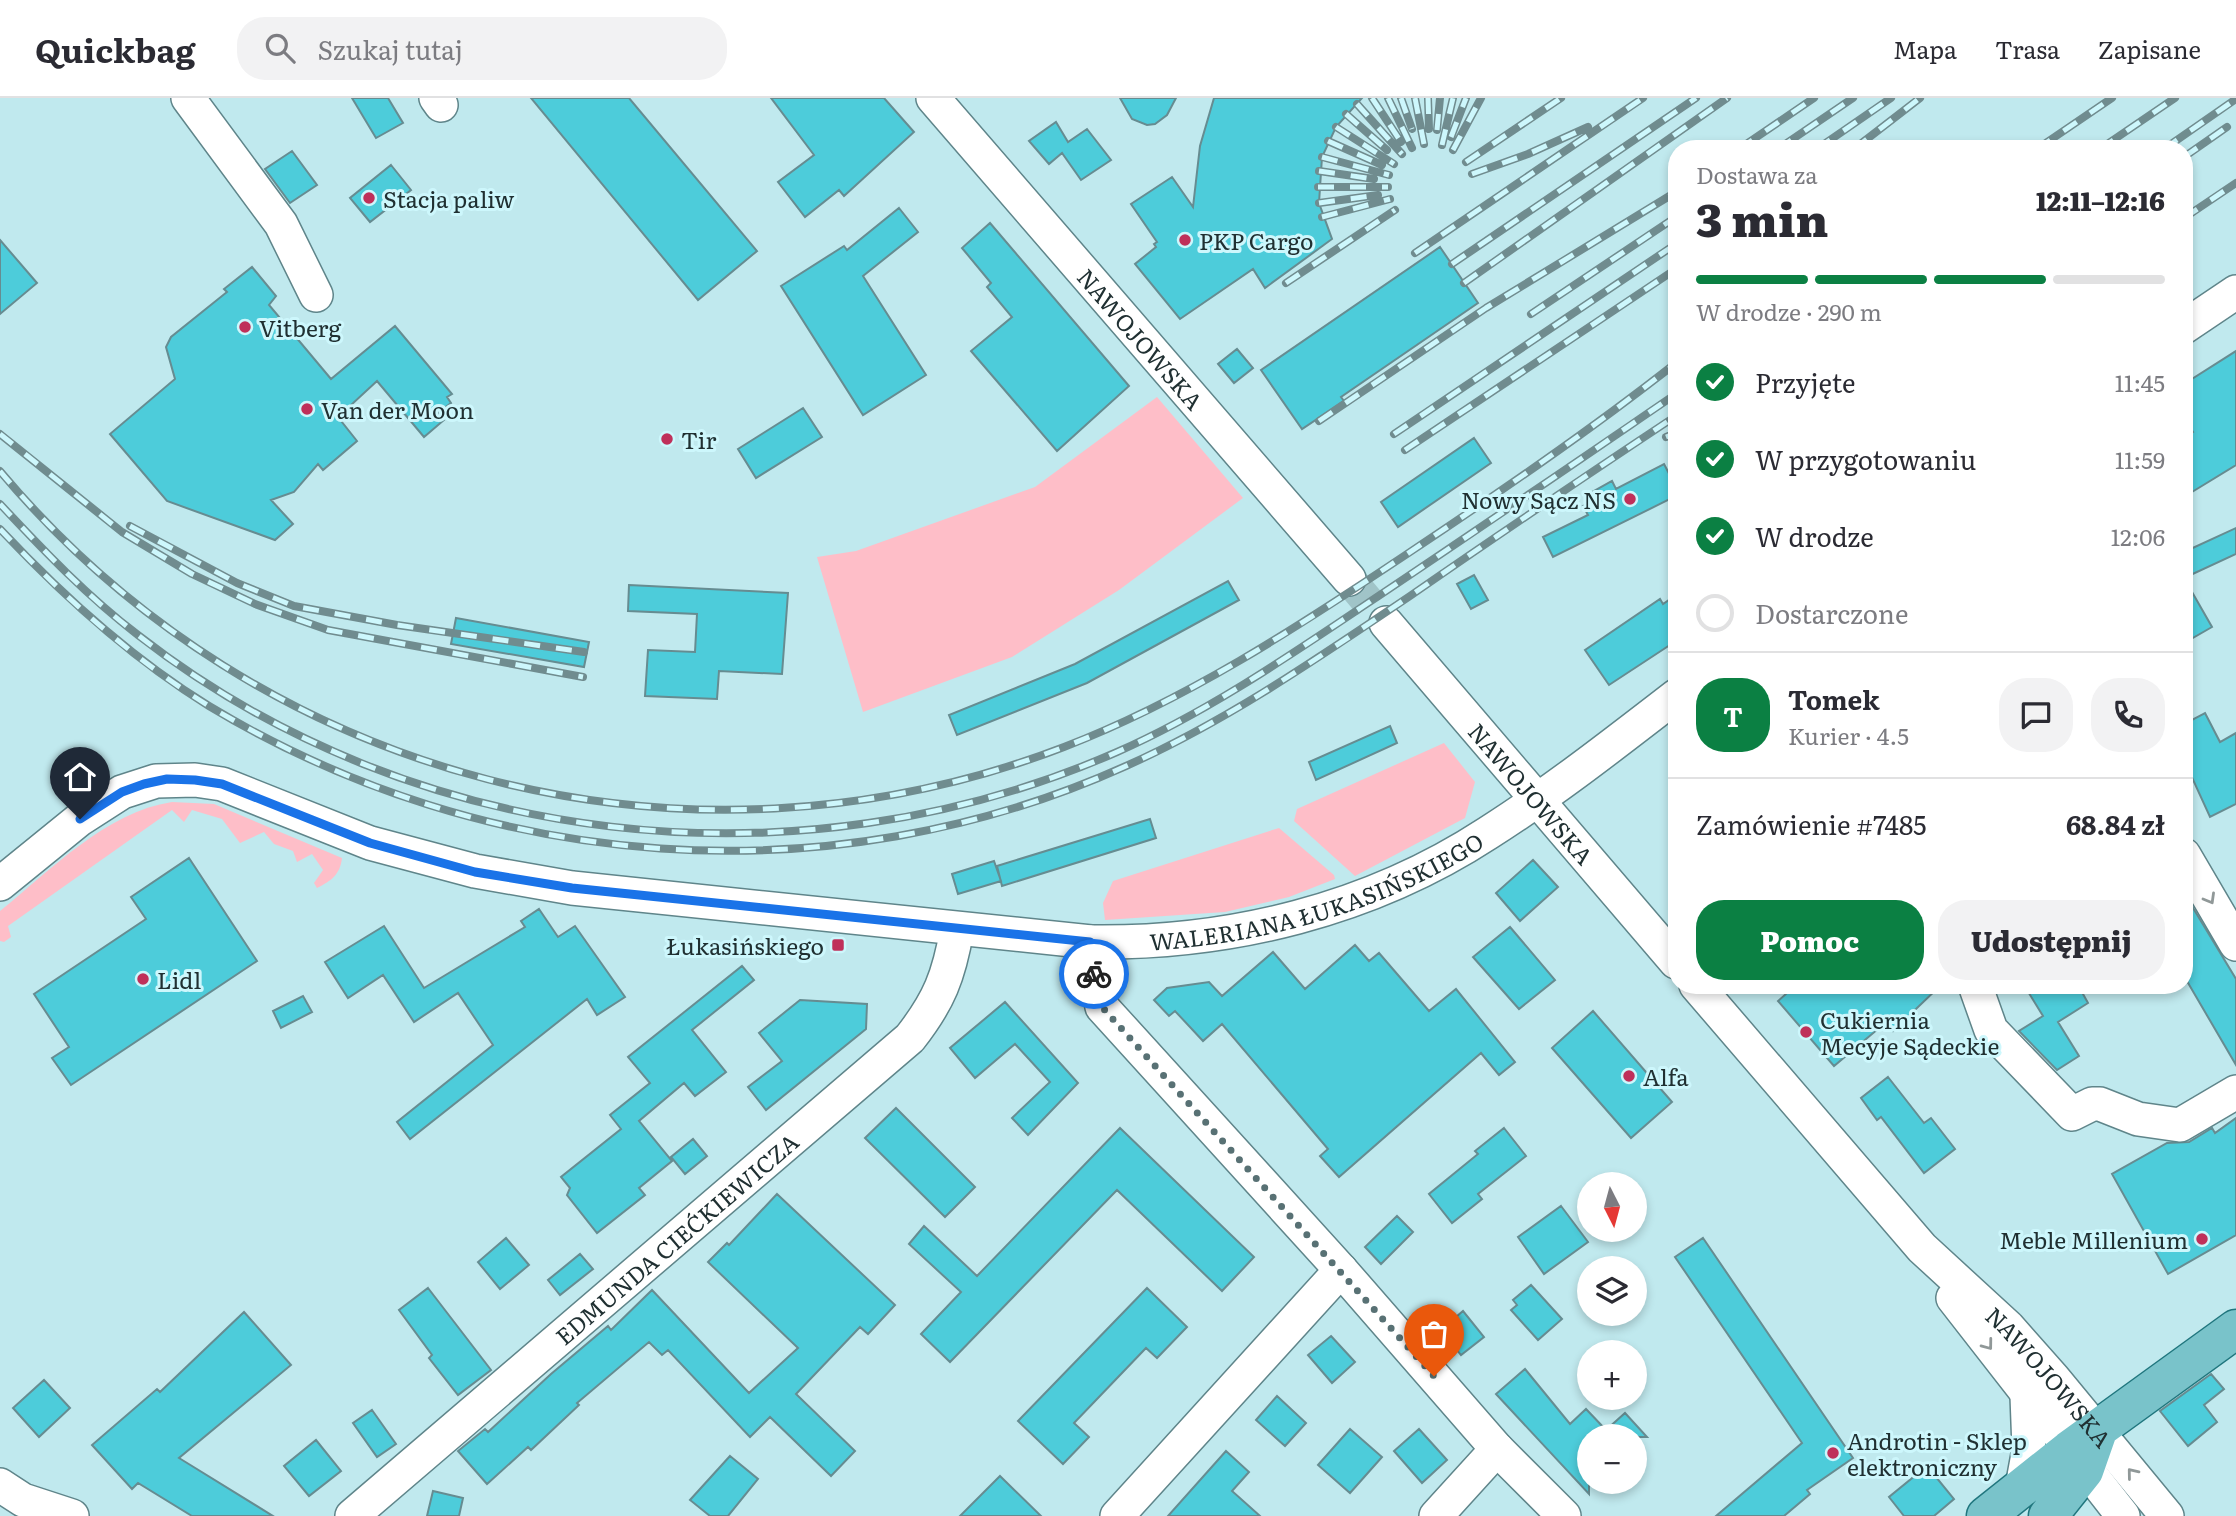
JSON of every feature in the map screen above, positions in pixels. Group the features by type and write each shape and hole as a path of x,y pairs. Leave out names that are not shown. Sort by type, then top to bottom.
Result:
{"main road":[{"path":"1986,1516 2022,1487 2084,1450 2236,1329"},
{"path":"2048,1516 2084,1450"}],"street":[{"path":"188,98 281,224 316,295"},
{"name":"NAWOJOWSKA","path":"933,98 1349,579"},
{"path":"2193,321 2236,292"},
{"name":"NAWOJOWSKA","path":"1386,623 1668,953"},
{"name":"WALERIANA ŁUKASIŃSKIEGO","path":"0,884 80,819 122,792 156,781 195,780 222,784 370,843 475,872 572,888 1090,942 1145,943 1199,939 1304,916 1409,876 1488,834 1668,702"},
{"path":"2193,870 2236,944"},
{"name":"EDMUNDA CIEĆKIEWICZA","path":"352,1516 910,1038 932,1010 950,971 957,929"},
{"path":"1090,942 1102,1007 1341,1270 1497,1449 1564,1516"},
{"name":"NAWOJOWSKA","path":"1704,994 1922,1248 2008,1327 2123,1516"},
{"path":"1978,994 1991,1030 2071,1114 2092,1104 2100,1104 2138,1119 2180,1125 2236,1092"},
{"name":"NAWOJOWSKA","path":"1922,1248 1951,1295 2027,1396 2084,1450 2166,1516"},
{"path":"1117,1516 1341,1270"},
{"path":"2022,1487 2029,1449 2027,1396"},
{"path":"1436,1516 1497,1449"},
{"path":"12,1500 72,1516"}],"shaded area":[{"path":"1157,397 1243,498 1119,590 1012,657 863,712 817,557 856,551 1035,487"},
{"path":"1444,743 1475,782 1465,818 1355,876 1294,821 1297,809"},
{"path":"172,802 214,804 342,858 339,869 331,880 317,888 314,883 323,870 312,854 297,862 293,851 274,844 264,832 240,843 222,819 192,810 184,822 172,810 8,926 11,937 4,942 0,941 0,911 59,861 124,817"},
{"path":"1279,828 1334,875 1335,879 1289,897 1225,912 1105,920 1103,903 1113,881"}],"building":[{"path":"352,98 388,98 403,123 376,138"},
{"path":"531,98 629,98 757,251 698,300"},
{"path":"771,98 884,98 914,132 844,196 839,190 805,217 778,182 814,155"},
{"path":"1120,98 1176,98 1167,115 1155,124 1147,125 1132,119"},
{"path":"1214,98 1362,98 1336,127 1322,157 1319,203 1332,239 1265,288 1253,269 1180,319 1135,264 1156,247 1154,244 1157,242 1131,204 1172,177 1193,207 1200,146"},
{"path":"1056,122 1068,142 1087,129 1111,160 1081,180 1062,153 1049,164 1029,141"},
{"path":"292,151 317,185 290,203 265,169"},
{"path":"391,165 411,190 370,222 350,198"},
{"path":"899,208 918,232 863,276 926,375 863,415 781,286 844,246 847,250"},
{"path":"990,223 1129,386 1057,451 971,351 1012,317 987,287 991,283 962,248"},
{"path":"0,240 37,283 0,314"},
{"path":"1440,247 1478,303 1341,397 1344,401 1302,429 1261,370"},
{"path":"252,267 276,296 269,305 331,379 395,326 452,394 447,397 451,403 438,413 444,420 424,437 377,381 338,417 357,441 323,470 318,464 294,492 271,500 293,524 275,540 167,501 110,434 175,379 166,347 171,337 227,292 224,289"},
{"path":"1237,349 1253,368 1234,383 1218,364"},
{"path":"2236,351 2236,465 2193,491 2193,432 2193,378"},
{"path":"803,408 822,437 756,478 738,449"},
{"path":"1474,438 1491,463 1398,527 1381,502"},
{"name":"Nowy Sącz NS","path":"1664,464 1668,472 1668,500 1553,557 1543,537 1588,515 1583,506 1591,502 1587,495 1612,481 1616,489"},
{"path":"2236,528 2236,554 2193,574 2193,548"},
{"path":"1474,575 1488,600 1471,609 1457,584"},
{"path":"1228,581 1239,600 1087,683 957,735 949,715 1075,664"},
{"path":"629,585 788,593 782,674 719,671 717,699 645,696 648,650 695,652 697,614 628,611"},
{"path":"2193,594 2212,627 2193,638"},
{"path":"1660,599 1663,604 1668,601 1668,646 1609,685 1585,650"},
{"path":"456,618 589,642 584,667 451,644"},
{"path":"2205,713 2220,742 2236,733 2236,804 2210,817 2193,780 2193,719"},
{"path":"1390,726 1397,743 1316,780 1309,762"},
{"path":"1150,819 1156,838 1002,886 997,866"},
{"name":"Lidl","path":"189,858 257,961 71,1085 52,1058 69,1047 34,994 146,919 131,897"},
{"path":"1533,860 1558,887 1520,921 1496,893"},
{"path":"994,861 1001,881 958,894 952,874"},
{"path":"2193,908 2236,979 2236,1065 2193,991"},
{"path":"539,909 558,937 575,926 625,997 597,1015 587,999 410,1139 397,1122 493,1045 458,993 414,1022 383,975 348,998 325,962 384,926 424,988 525,927 521,921"},
{"path":"1510,927 1555,980 1519,1009 1473,957"},
{"path":"1355,945 1369,961 1379,953 1429,1011 1456,989 1515,1062 1499,1075 1481,1053 1339,1177 1320,1156 1328,1149 1222,1024 1203,1041 1175,1011 1169,1016 1154,1000 1167,988 1209,982 1222,996 1273,952 1305,989"},
{"path":"742,966 754,980 692,1030 726,1072 695,1096 684,1083 639,1121 672,1161 639,1188 645,1195 597,1233 567,1195 570,1188 561,1177 621,1129 610,1115 650,1083 628,1057"},
{"path":"1786,994 1932,994 1893,1031 1885,1023 1834,1066 1778,1001"},
{"path":"2030,994 2083,994 2088,1003 2058,1022 2079,1056 2057,1070 2019,1031 2043,1016"},
{"path":"303,996 312,1012 281,1028 273,1011"},
{"path":"800,1000 867,1004 866,1029 766,1110 748,1087 782,1061 759,1033"},
{"path":"1005,1002 1078,1083 1028,1135 1012,1118 1050,1082 1015,1044 975,1078 950,1048"},
{"path":"1593,1011 1672,1102 1631,1138 1552,1048"},
{"path":"1888,1077 1924,1123 1931,1118 1955,1149 1924,1173 1881,1117 1877,1120 1861,1098"},
{"path":"896,1108 975,1187 945,1217 865,1138"},
{"path":"2236,1118 2236,1235 2168,1274 2112,1174 2167,1143 2189,1142 2212,1128 2215,1133"},
{"path":"1120,1128 1254,1257 1222,1291 1117,1190 950,1362 921,1334 961,1292 909,1244 924,1226 977,1276"},
{"path":"1504,1128 1526,1156 1478,1194 1482,1199 1452,1223 1429,1194 1478,1154 1475,1151"},
{"path":"693,1139 707,1156 685,1174 671,1157"},
{"path":"777,1194 895,1305 868,1334 860,1327 796,1394 855,1451 831,1476 770,1417 750,1437 668,1350 662,1355 649,1342 577,1403 579,1405 531,1450 528,1447 487,1484 458,1451 485,1429 488,1432 608,1326 611,1330 652,1290 749,1393 798,1348 708,1262 727,1243 729,1245"},
{"path":"1561,1206 1577,1227 1577,1242 1588,1242 1544,1274 1518,1237"},
{"path":"1397,1216 1413,1232 1381,1264 1365,1247"},
{"path":"506,1238 529,1265 500,1289 478,1262"},
{"path":"1703,1238 1853,1458 1807,1490 1810,1494 1784,1516 1716,1516 1802,1443 1675,1257"},
{"path":"580,1254 593,1269 560,1295 548,1280"},
{"path":"1531,1285 1562,1319 1538,1340 1511,1310 1517,1305 1513,1300"},
{"path":"428,1288 491,1370 458,1395 429,1358 432,1355 399,1310"},
{"path":"1147,1288 1187,1327 1157,1358 1146,1348 1074,1423 1089,1437 1063,1464 1018,1421"},
{"path":"1463,1311 1484,1337 1461,1355 1441,1330"},
{"path":"244,1312 291,1365 179,1458 273,1516 192,1516 138,1483 132,1489 92,1445 157,1389 160,1392"},
{"path":"1331,1336 1355,1362 1332,1383 1308,1355"},
{"path":"1525,1369 1570,1424 1587,1410 1600,1424 1577,1424 1577,1481 1496,1394"},
{"path":"2211,1374 2224,1389 2204,1405 2217,1422 2188,1446 2160,1411"},
{"path":"44,1380 70,1408 39,1437 13,1408"},
{"path":"1277,1396 1306,1423 1285,1446 1256,1420"},
{"path":"372,1410 396,1444 377,1457 353,1423"},
{"path":"1625,1413 1635,1424 1613,1424"},
{"path":"1350,1429 1382,1457 1350,1493 1318,1465"},
{"path":"1419,1429 1447,1460 1422,1483 1394,1451"},
{"path":"316,1440 341,1471 309,1496 284,1466"},
{"path":"1226,1451 1249,1472 1232,1491 1260,1516 1168,1516"},
{"path":"730,1456 758,1479 728,1516 710,1516 690,1500"},
{"path":"1927,1466 1954,1499 1934,1516 1904,1516 1889,1497"},
{"path":"1000,1476 1041,1516 960,1516"},
{"path":"433,1491 463,1498 459,1516 427,1516"}],"tunnel":[{"path":"1349,579 1386,623"}],"railway":[{"path":"1372,98 1401,142"},
{"path":"1388,98 1412,148"},
{"path":"1401,98 1412,129"},
{"path":"1415,98 1424,144"},
{"path":"1428,98 1429,129"},
{"path":"1437,130 1440,98"},
{"path":"1442,145 1453,98"},
{"path":"1451,137 1466,98"},
{"path":"1453,150 1481,98"},
{"path":"1466,162 1561,98"},
{"path":"1415,253 1643,98"},
{"path":"1452,264 1696,98"},
{"path":"1464,283 1727,98"},
{"path":"1752,140 1814,98"},
{"path":"1791,140 1853,98"},
{"path":"1830,140 1891,98"},
{"path":"1866,140 1920,98"},
{"path":"2050,140 2112,98"},
{"path":"2113,140 2175,98"},
{"path":"2177,140 2236,99"},
{"path":"1357,104 1402,154"},
{"path":"1346,114 1387,150"},
{"path":"1336,127 1394,164"},
{"path":"1472,174 1528,154 1588,127"},
{"path":"2193,151 2227,127"},
{"path":"1328,141 1382,165"},
{"path":"1322,157 1389,175"},
{"path":"1319,171 1374,179"},
{"path":"2193,212 2236,183"},
{"path":"1318,187 1388,187"},
{"path":"1319,203 1378,195"},
{"path":"1319,421 1486,308 1668,197"},
{"path":"1322,217 1390,199"},
{"path":"1286,283 1395,210"},
{"path":"1531,314 1668,222"},
{"path":"1394,434 1668,249"},
{"path":"1405,450 1668,274"},
{"path":"0,471 105,578 222,665 351,732 487,779 630,805 775,808 920,789 1064,747 1153,707 1239,661 1363,583 1542,462 1668,369"},
{"path":"0,504 84,589 138,635 246,707 363,764 485,803 611,827 740,833 868,823 995,796 1117,752 1150,737 1243,685 1303,647 1668,399"},
{"path":"0,529 73,601 152,667 209,706 316,762 428,805 543,833 660,848 779,849 897,836 1013,808 1126,766 1236,709 1306,665 1668,421"},
{"path":"0,434 122,532 192,574 255,604 328,630 583,677"},
{"path":"130,526 237,583 294,606 397,625 584,652"}],"way so far":[{"path":"1094,974 1102,1007 1434,1376"}],"place":[{"name":"Stacja paliw","path":"369,198"},
{"name":"PKP Cargo","path":"1185,240"},
{"name":"Vitberg","path":"245,327"},
{"name":"Van der Moon","path":"307,409"},
{"name":"Tir","path":"667,439"},
{"name":"Nowy Sącz NS","path":"1630,499"},
{"name":"Łukasińskiego","path":"838,945"},
{"name":"Lidl","path":"143,979"},
{"name":"Cukiernia Mecyje Sądeckie","path":"1806,1032"},
{"name":"Alfa","path":"1629,1076"},
{"name":"Meble Millenium","path":"2202,1239"},
{"name":"Androtin - Sklep elektroniczny","path":"1833,1453"}],"route":[{"path":"80,819 100,804 144,784 167,779 222,784 370,843 475,872 572,888 1090,942 1094,974"}]}
